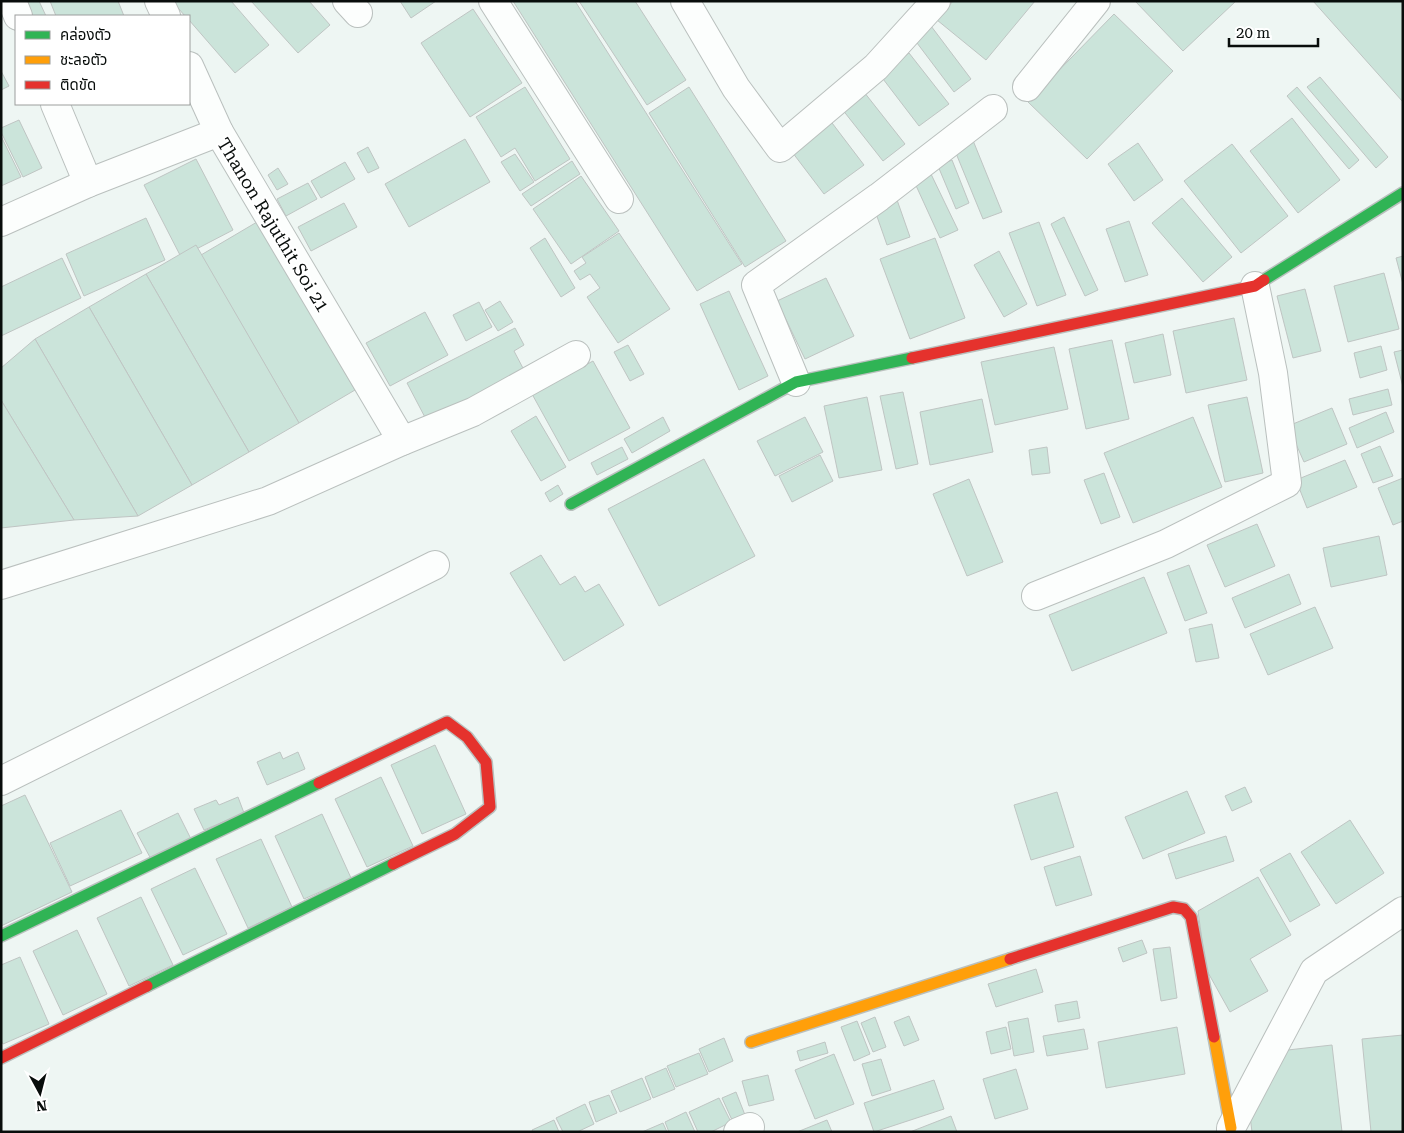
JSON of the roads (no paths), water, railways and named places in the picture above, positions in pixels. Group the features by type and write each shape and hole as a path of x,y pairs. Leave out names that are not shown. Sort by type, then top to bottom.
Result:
{"street":[{"path":"12,1 18,15"},
{"path":"159,1 166,15"},
{"path":"493,1 619,199"},
{"path":"685,1 736,88 780,148 876,67 936,1"},
{"path":"1027,87 1096,1"},
{"path":"190,68 219,132"},
{"path":"55,105 88,183"},
{"path":"796,382 756,285 879,196 993,108"},
{"name":"Thanon Rajuthit Soi 21","path":"1,222 88,183 219,132 402,441"},
{"path":"571,504 796,382 1255,286 1403,193"},
{"path":"1036,596 1166,544 1287,483 1274,374 1255,286"},
{"path":"1,585 268,501 402,441 473,412 576,355"},
{"path":"1,781 435,565"},
{"path":"1,936 447,722 467,737 486,762 490,807 455,834 1,1058"},
{"path":"751,1042 1173,907 1184,909 1191,917 1231,1130"},
{"path":"1231,1130 1314,971 1403,911"}]}
